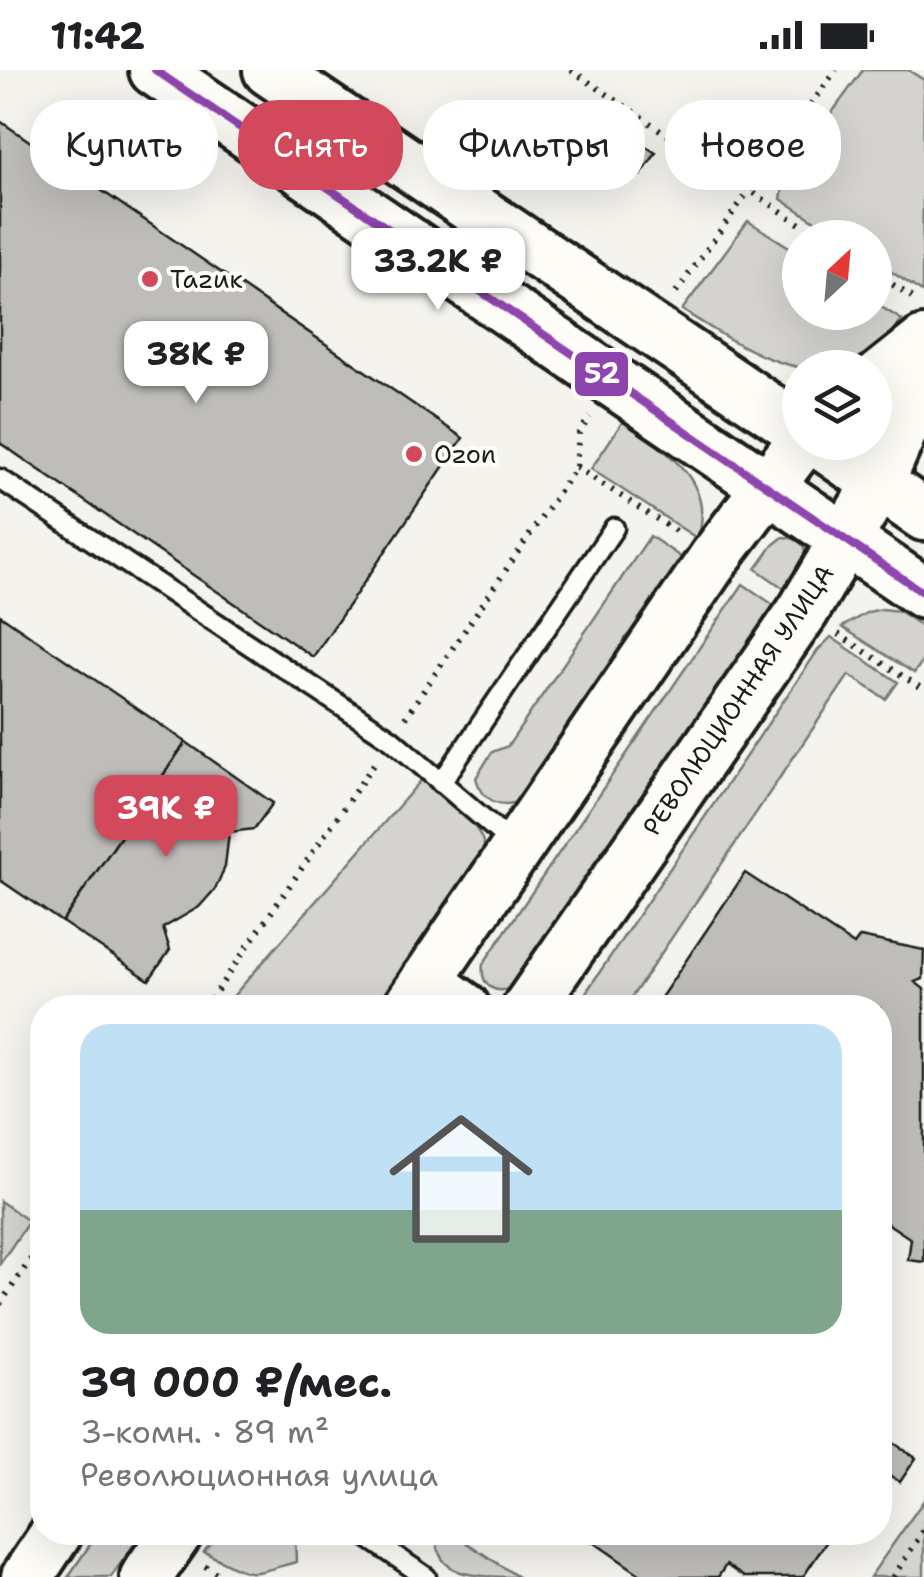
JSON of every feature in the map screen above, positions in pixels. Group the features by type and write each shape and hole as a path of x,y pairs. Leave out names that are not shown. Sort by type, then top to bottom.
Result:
{"main road":[{"path":"155,70 924,593"},
{"path":"269,70 782,418"},
{"path":"892,368 924,342"},
{"name":"РЕВОЛЮЦИОННАЯ УЛИЦА","path":"537,995 803,612 878,484 924,379"},
{"path":"434,995 517,847 715,557 788,460"},
{"path":"844,460 924,514"},
{"path":"27,1577 48,1545"},
{"path":"146,1577 169,1545"}],"lane":[{"path":"0,478 390,740 517,847"},
{"path":"441,782 614,528"},
{"path":"379,1545 426,1577"}],"path":[{"path":"571,70 665,134"},
{"path":"815,100 836,70"},
{"path":"666,306 746,190"},
{"path":"749,190 794,220"},
{"path":"892,285 924,306"},
{"path":"214,995 576,466 579,433 597,408"},
{"path":"834,631 922,685"},
{"path":"0,1304 30,1260"},
{"path":"892,1577 924,1530"}],"shaded area":[{"path":"863,70 908,70 924,80 922,292 892,272 892,220 814,220 781,199 783,190 841,190 841,100"},
{"path":"748,221 782,243 782,330 892,330 892,314 902,320 875,350 782,350 782,363 748,349 682,310"},
{"path":"623,421 669,455 693,483 702,518 698,539 591,469"},
{"path":"650,536 685,560 522,799 507,804 493,801 476,778 492,752 508,746"},
{"path":"783,537 795,539 805,550 801,566 785,589 756,569"},
{"path":"743,584 775,606 515,986 502,990 491,987 484,979 483,964"},
{"path":"899,611 924,628 924,659 914,673 842,627 868,612"},
{"path":"831,637 898,682 886,699 849,675 633,995 584,995 818,650"},
{"path":"423,778 480,834 486,857 391,995 234,995"},
{"path":"0,1201 29,1221 0,1264"},
{"path":"924,1500 924,1577 870,1577"},
{"path":"90,1545 134,1545 111,1577 68,1577"},
{"path":"209,1545 295,1545 296,1562 249,1572 204,1552"},
{"path":"438,1545 470,1545 518,1577 459,1571 449,1566"}],"building":[{"path":"0,121 30,142 30,190 101,190 463,438 313,657 0,443"},
{"path":"645,146 656,153 645,169"},
{"path":"0,615 186,742 62,922 0,880"},
{"path":"186,742 273,803 254,829 229,832 225,867 215,889 199,907 163,928 170,950 149,980 62,922"},
{"path":"745,873 854,945 860,937 924,950 923,979 915,982 924,989 924,1262 908,1260 911,1239 892,1226 892,995 663,995"},
{"path":"892,1442 916,1458 900,1482 892,1477"},
{"path":"598,1545 824,1545 803,1577 744,1577 726,1565 718,1577 644,1577"}],"transit line":[{"name":"52","path":"155,70 924,593"}],"place":[{"name":"Таzик","path":"150,279"},
{"name":"Ozon","path":"414,454"}]}
